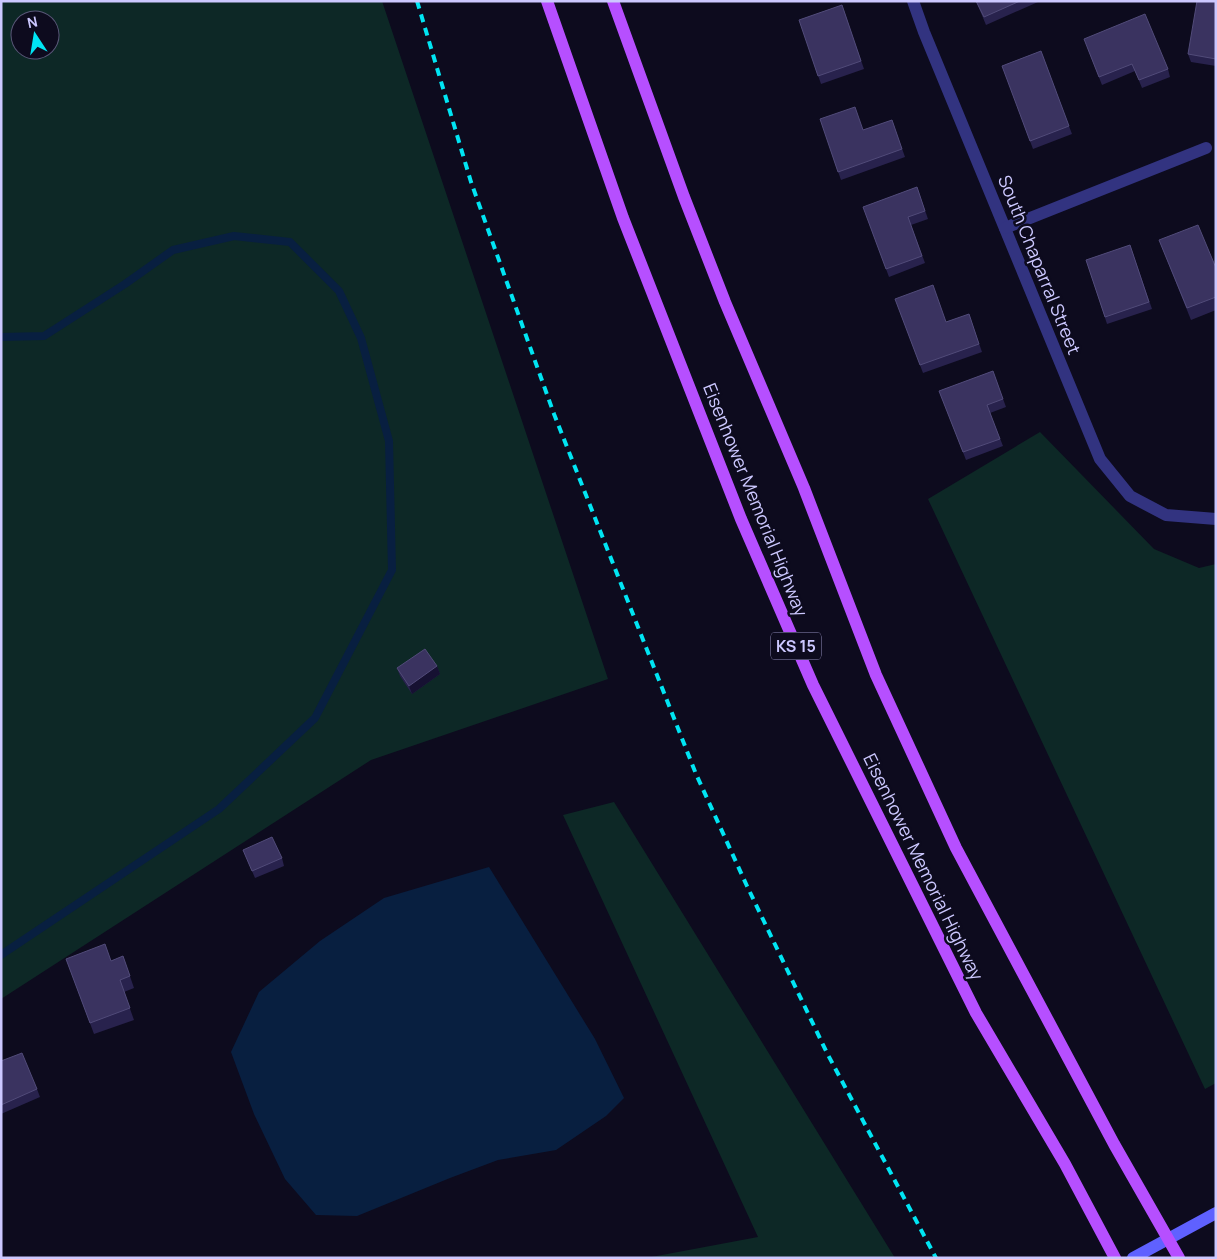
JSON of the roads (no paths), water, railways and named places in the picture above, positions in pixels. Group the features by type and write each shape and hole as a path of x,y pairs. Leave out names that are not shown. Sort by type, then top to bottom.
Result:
{"main road":[{"name":"Eisenhower Memorial Highway","path":"546,1 623,218 741,519 813,686 976,1013 1065,1164 1115,1258"},
{"path":"613,1 684,197 725,302 804,488 876,675 956,848 1114,1144 1179,1258"},
{"path":"1133,1258 1169,1240 1216,1212"}],"street":[{"name":"South Chaparral Street","path":"913,1 924,32 1100,459 1130,496 1166,515 1216,519"},
{"path":"1005,228 1206,148"}],"water":[{"path":"489,867 595,1039 624,1098 606,1116 556,1150 498,1160 357,1216 316,1215 285,1179 254,1114 231,1052 259,992 320,941 384,898"}],"waterway":[{"path":"1,337 44,336 125,284 173,250 234,236 290,242 339,291 361,338 389,441 392,570 315,718 219,809 1,955"}],"railway":[{"path":"417,1 471,182 554,414 696,774 827,1053 936,1258"}]}
